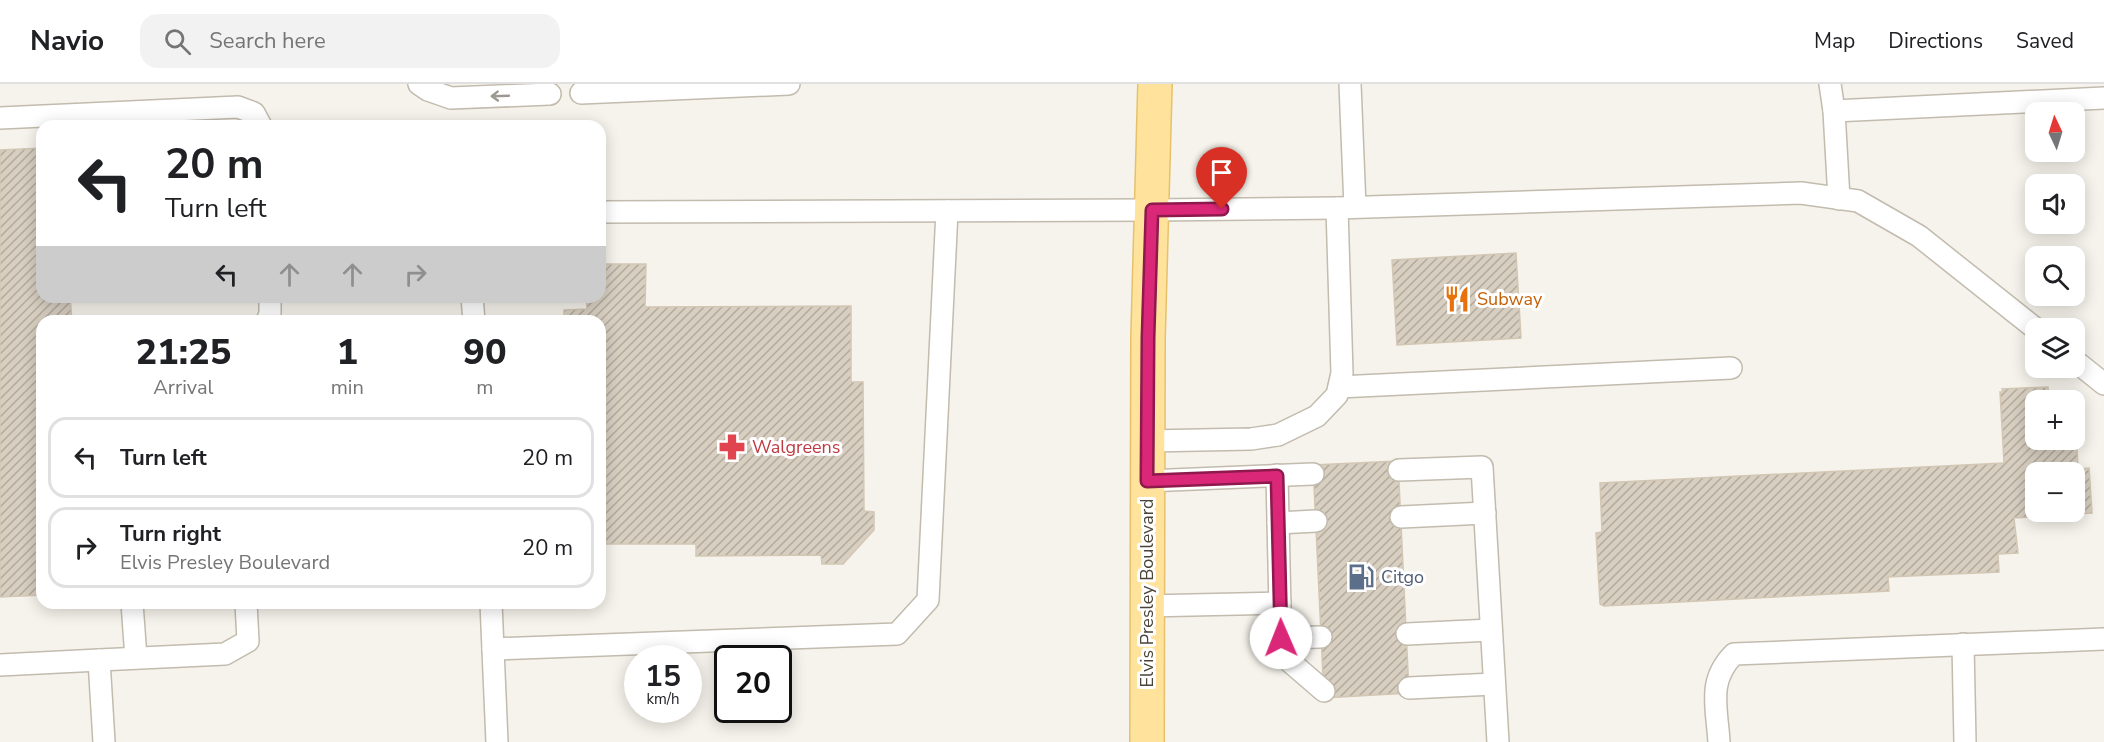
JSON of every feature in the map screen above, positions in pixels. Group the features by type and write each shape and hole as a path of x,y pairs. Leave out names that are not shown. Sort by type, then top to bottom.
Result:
{"main road":[{"name":"Elvis Presley Boulevard","path":"1147,742 1148,338 1155,84"}],"lane":[{"path":"419,84 450,98 550,94"},
{"path":"580,93 789,84"},
{"path":"1149,441 1251,439 1278,435 1317,416 1337,395 1342,373 1350,84"},
{"path":"1830,84 1834,111 1839,199"},
{"path":"1834,111 2104,98"},
{"path":"0,117 238,107 254,113 258,120"},
{"path":"606,212 1346,208 1801,194 1858,201 1919,236 2025,320"},
{"path":"493,649 897,634 928,600 947,211"},
{"path":"1339,387 1731,368"},
{"path":"2085,369 2104,384"},
{"path":"1399,470 1482,467 1498,742"},
{"path":"1147,481 1313,474"},
{"path":"1277,476 1281,654 1324,691"},
{"path":"1401,517 1485,513"},
{"path":"1278,523 1316,521"},
{"path":"1146,606 1281,603"},
{"path":"132,609 135,658"},
{"path":"0,665 225,654 248,640 246,609"},
{"path":"491,609 497,742"},
{"path":"1407,634 1491,630"},
{"path":"1281,638 1321,637"},
{"path":"1719,742 1715,685 1723,665 1734,654 2104,639"},
{"path":"1963,644 1965,742"},
{"path":"99,660 104,742"},
{"path":"1409,688 1494,684"}],"building":[{"path":"36,148 36,303 70,303 72,315 36,315 36,595 0,597 0,150"},
{"name":"Subway","path":"1516,253 1521,338 1397,345 1392,260"},
{"name":"Walgreens","path":"606,264 646,264 645,307 851,306 851,382 863,382 864,511 874,512 874,530 843,564 822,564 821,555 696,556 696,544 606,544 606,315 564,315 564,310 587,309 586,303 606,303"},
{"path":"2048,387 2048,390 2025,390 2025,450 2077,450 2078,462 2025,462 2025,517 2014,518 2018,553 1998,554 1999,572 1888,577 1889,591 1604,606 1600,604 1596,533 1602,532 1600,483 2004,463 2000,392 2003,392 2002,389"},
{"name":"Citgo","path":"1398,461 1409,693 1324,698 1313,465"},
{"path":"2085,468 2089,468 2092,513 2085,513"}],"place":[{"name":"Subway","path":"1457,299"},
{"name":"Walgreens","path":"732,447"},
{"name":"Citgo","path":"1361,577"}],"route":[{"path":"1222,209 1152,210 1147,481 1277,476 1281,638"}]}
